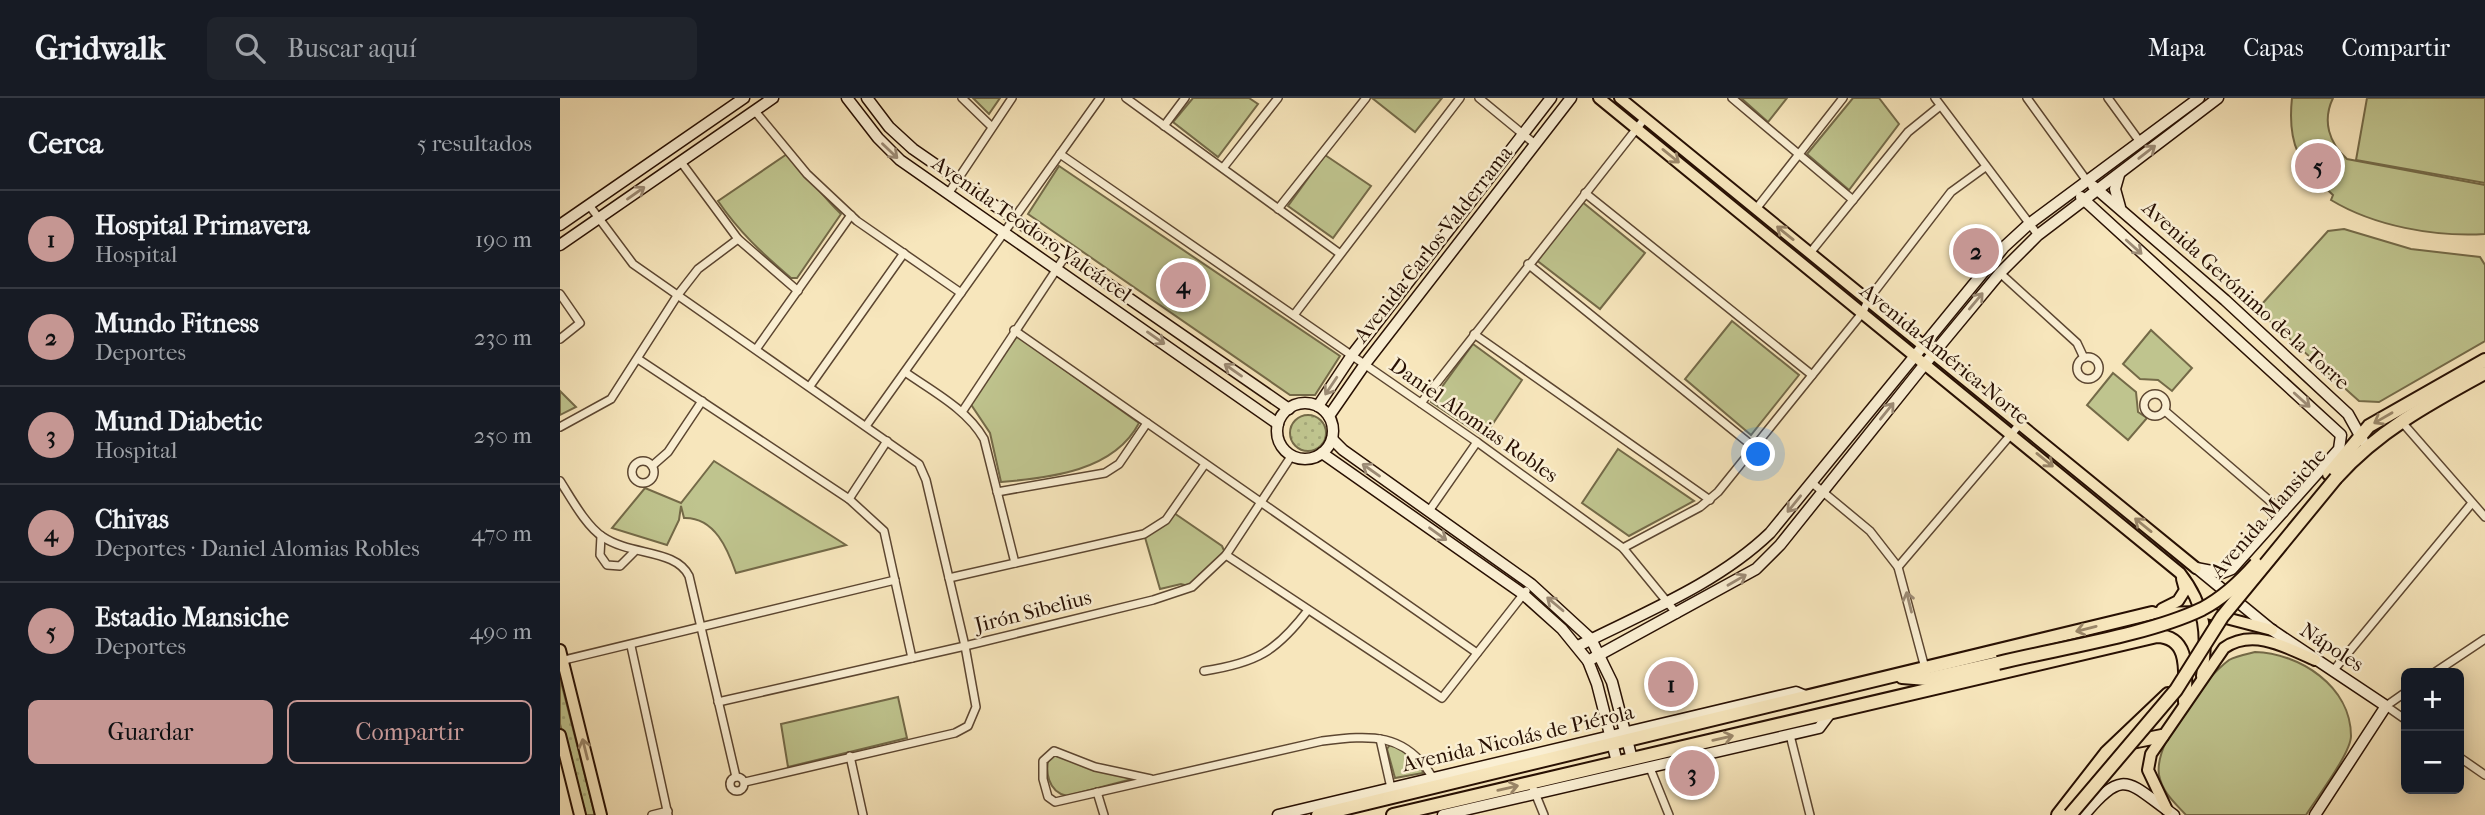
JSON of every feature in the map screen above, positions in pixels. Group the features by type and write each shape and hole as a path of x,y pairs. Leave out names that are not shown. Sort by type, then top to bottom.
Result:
{"highway":[{"name":"Avenida Mansiche","path":"2070,815 2176,690 2222,617 2332,476 2361,433 2485,360"},
{"name":"Avenida Mansiche","path":"1895,676 1927,679 2154,625 2202,609 2247,574 2332,476 2364,448 2401,421 2485,373"},
{"name":"Avenida Nicolás de Piérola","path":"1318,815 1612,740 1808,697 2152,613"},
{"path":"1394,815 1533,788 1617,762 2157,636 2171,638 2180,646 2186,667 2185,702"},
{"path":"2058,815 2107,752 2184,675"},
{"path":"2107,752 2126,743 2162,736"}],"main road":[{"name":"Avenida América Norte","path":"1599,98 1924,364 2015,428"},
{"name":"Avenida América Norte","path":"1620,98 1933,354 2072,475 2196,568"},
{"name":"Avenida América Norte","path":"2072,475 2180,573 2197,598 2203,612 2207,642 2202,677"},
{"path":"2152,613 2182,597 2185,590 2180,573"},
{"name":"Avenida Nicolás de Piérola","path":"2152,613 2203,612 2272,630"},
{"path":"2170,813 2148,770 2151,754 2224,648 2236,640 2265,640 2315,660"},
{"path":"561,657 601,815"},
{"path":"560,735 580,815"}],"street":[{"path":"560,225 744,98"},
{"path":"560,245 773,98"},
{"name":"Avenida Teodoro Valcárcel","path":"847,98 888,150 1278,424"},
{"name":"Avenida Teodoro Valcárcel","path":"867,98 900,139 1289,408"},
{"path":"962,98 992,127"},
{"path":"948,194 1012,98"},
{"path":"866,426 1100,98"},
{"path":"1126,98 1339,253"},
{"path":"1164,126 1185,98"},
{"path":"1223,168 1278,98"},
{"path":"1278,209 1366,98"},
{"path":"1294,315 1460,98"},
{"path":"1479,98 1535,144"},
{"name":"Avenida Carlos Valderrama","path":"1318,406 1352,355 1551,98"},
{"name":"Avenida Carlos Valderrama","path":"1329,416 1365,364 1571,98"},
{"path":"1732,98 1853,200"},
{"path":"1756,209 1843,98"},
{"path":"1935,98 1984,168 2038,235"},
{"path":"2027,98 2087,181"},
{"path":"2108,98 2140,142"},
{"path":"1578,646 1747,556 1770,533 2004,247 2029,224 2140,142 2198,102 2218,98"},
{"path":"1588,661 1756,569 1780,545 2000,273 2038,235 2120,173 2198,102"},
{"path":"1811,253 1908,132 1940,106"},
{"path":"755,111 807,174 851,215 961,293"},
{"path":"1421,403 1645,118"},
{"name":"Daniel Alomias Robles","path":"1060,154 1477,442 1623,548 1678,614"},
{"path":"681,162 738,239 797,291"},
{"path":"1623,548 1710,500 1863,312 1868,300 1951,192 1984,168"},
{"path":"2120,173 2115,189 2120,207"},
{"name":"Avenida Gerónimo de la Torre","path":"2087,181 2120,207 2348,414 2361,433 2364,448"},
{"name":"Avenida Gerónimo de la Torre","path":"2075,190 2341,435 2342,440"},
{"path":"1585,193 1812,375"},
{"path":"560,481 601,536 634,552 674,559 684,565 736,776 745,782 955,733 968,726 976,707 965,646 926,480 919,464 757,348 633,264 589,205"},
{"path":"757,348 851,215"},
{"path":"560,427 611,398 677,296 698,269 738,239"},
{"path":"810,386 904,253"},
{"path":"962,412 1066,255"},
{"path":"1528,264 1755,447"},
{"path":"2000,273 2077,343 2084,358"},
{"path":"560,294 580,323 560,339"},
{"path":"1014,330 1477,653"},
{"path":"1474,334 1710,500"},
{"path":"1197,366 1206,351"},
{"path":"638,359 849,499 884,531 912,658"},
{"path":"905,372 962,412 984,439 1015,564"},
{"path":"652,466 668,452 702,401"},
{"path":"1332,439 1321,453 1307,459 1292,455 1280,442 1278,424 1289,408 1303,403 1318,406 1329,416 1332,439 1343,450 1531,584 1591,639 1612,682 1632,759"},
{"path":"2165,411 2284,513"},
{"path":"2401,421 2485,517"},
{"path":"997,492 1105,473 1119,464 1147,423"},
{"path":"1898,567 2015,428"},
{"name":"Avenida Mansiche","path":"2196,568 2222,573 2232,569 2339,449 2342,440"},
{"path":"849,499 887,441"},
{"path":"1429,511 1477,442"},
{"path":"1321,453 1523,594 1578,646 1588,661 1617,762"},
{"name":"Jirón Sibelius","path":"718,702 965,646 1153,600 1192,587 1226,555 1292,455"},
{"path":"949,578 1144,534 1166,520 1205,464"},
{"path":"1811,482 1870,531 1898,567 1925,668"},
{"path":"2333,671 2472,503"},
{"path":"601,536 600,555 607,565 620,566 634,552"},
{"path":"1226,555 1442,698 1531,584"},
{"name":"Avenida América Norte","path":"2196,568 2272,630"},
{"path":"561,657 631,646 895,580"},
{"path":"1204,671 1234,666 1274,649 1308,610"},
{"name":"Nápoles","path":"2272,630 2401,716"},
{"path":"2442,668 2485,639"},
{"path":"631,646 668,813 652,815"},
{"path":"2315,815 2386,706 2401,696"},
{"path":"1443,815 1533,788 1650,768 1819,728 1831,712"},
{"path":"1790,735 1810,815"},
{"path":"1152,779 1095,767 1054,751 1046,756 1043,779 1048,797 1055,802 1322,741 1359,737 1396,741 1415,753 1433,778"},
{"path":"1380,739 1391,788"},
{"name":"Avenida Nicolás de Piérola","path":"1281,815 1433,778 1612,740"},
{"path":"850,756 863,815"},
{"path":"2464,760 2485,775"},
{"path":"1650,768 1669,815"},
{"path":"736,776 730,783 733,791 742,790 745,782"},
{"path":"2084,815 2109,788 2119,782 2130,784 2170,813"},
{"path":"1533,788 1544,815"},
{"path":"1097,792 1104,815"}],"green space":[{"path":"973,98 1000,98 989,114"},
{"path":"1193,98 1249,98 1258,104 1218,157 1173,122"},
{"path":"1372,98 1442,98 1415,132"},
{"path":"1741,98 1787,98 1768,122"},
{"path":"1853,98 1879,98 1899,124 1849,190 1807,154"},
{"path":"2292,98 2333,98 2328,115 2329,131 2336,146 2347,159 2485,185 2485,234 2445,234 2405,228 2366,217 2331,200 2333,195 2312,173 2298,152 2292,129"},
{"path":"2367,98 2485,98 2485,183 2356,160"},
{"path":"787,154 841,214 797,278 791,278 761,251 734,223 718,201"},
{"path":"1325,155 1371,186 1333,238 1288,206"},
{"path":"1059,166 1340,356 1315,395 1290,395 1028,214"},
{"path":"1581,201 1645,253 1600,309 1535,259"},
{"path":"2344,229 2411,249 2480,257 2485,265 2485,341 2379,402 2359,401 2262,314 2262,304 2328,231"},
{"path":"1732,321 1799,375 1751,435 1685,379"},
{"path":"2151,330 2192,368 2172,391 2158,380 2140,379 2123,364"},
{"path":"1017,336 1139,423 1128,439 1114,452 1079,469 1040,478 1001,482 990,433 970,403"},
{"path":"1473,344 1522,380 1484,437 1431,402"},
{"path":"2113,373 2136,392 2138,412 2147,418 2128,440 2087,405"},
{"path":"560,391 576,407 560,415"},
{"path":"1308,415 1321,420 1326,433 1321,446 1308,451 1295,446 1290,433 1295,420"},
{"path":"1618,449 1694,501 1629,536 1582,503"},
{"path":"714,461 846,545 736,573 719,536 704,523 684,518 681,506 679,520 667,545 612,528 645,488 681,503"},
{"path":"1174,513 1222,546 1226,555 1199,575 1192,587 1181,584 1160,589 1144,534"},
{"path":"2255,652 2289,659 2320,676 2342,702 2349,718 2349,744 2306,815 2186,815 2163,787 2159,775 2164,746 2183,712 2207,681 2229,660"},
{"path":"560,678 595,815 583,815 560,724"},
{"path":"898,697 907,738 788,767 781,724"},
{"path":"1391,743 1420,763 1423,773 1395,778 1387,749"},
{"path":"1050,754 1135,772 1136,778 1067,796 1055,790 1049,780 1047,767"}],"place":[{"name":"Estadio Mansiche","path":"2318,166"},
{"name":"Mundo Fitness","path":"1976,251"},
{"name":"Chivas","path":"1183,285"},
{"name":"Hospital Primavera","path":"1671,684"},
{"name":"Mund Diabetic","path":"1692,773"}]}
